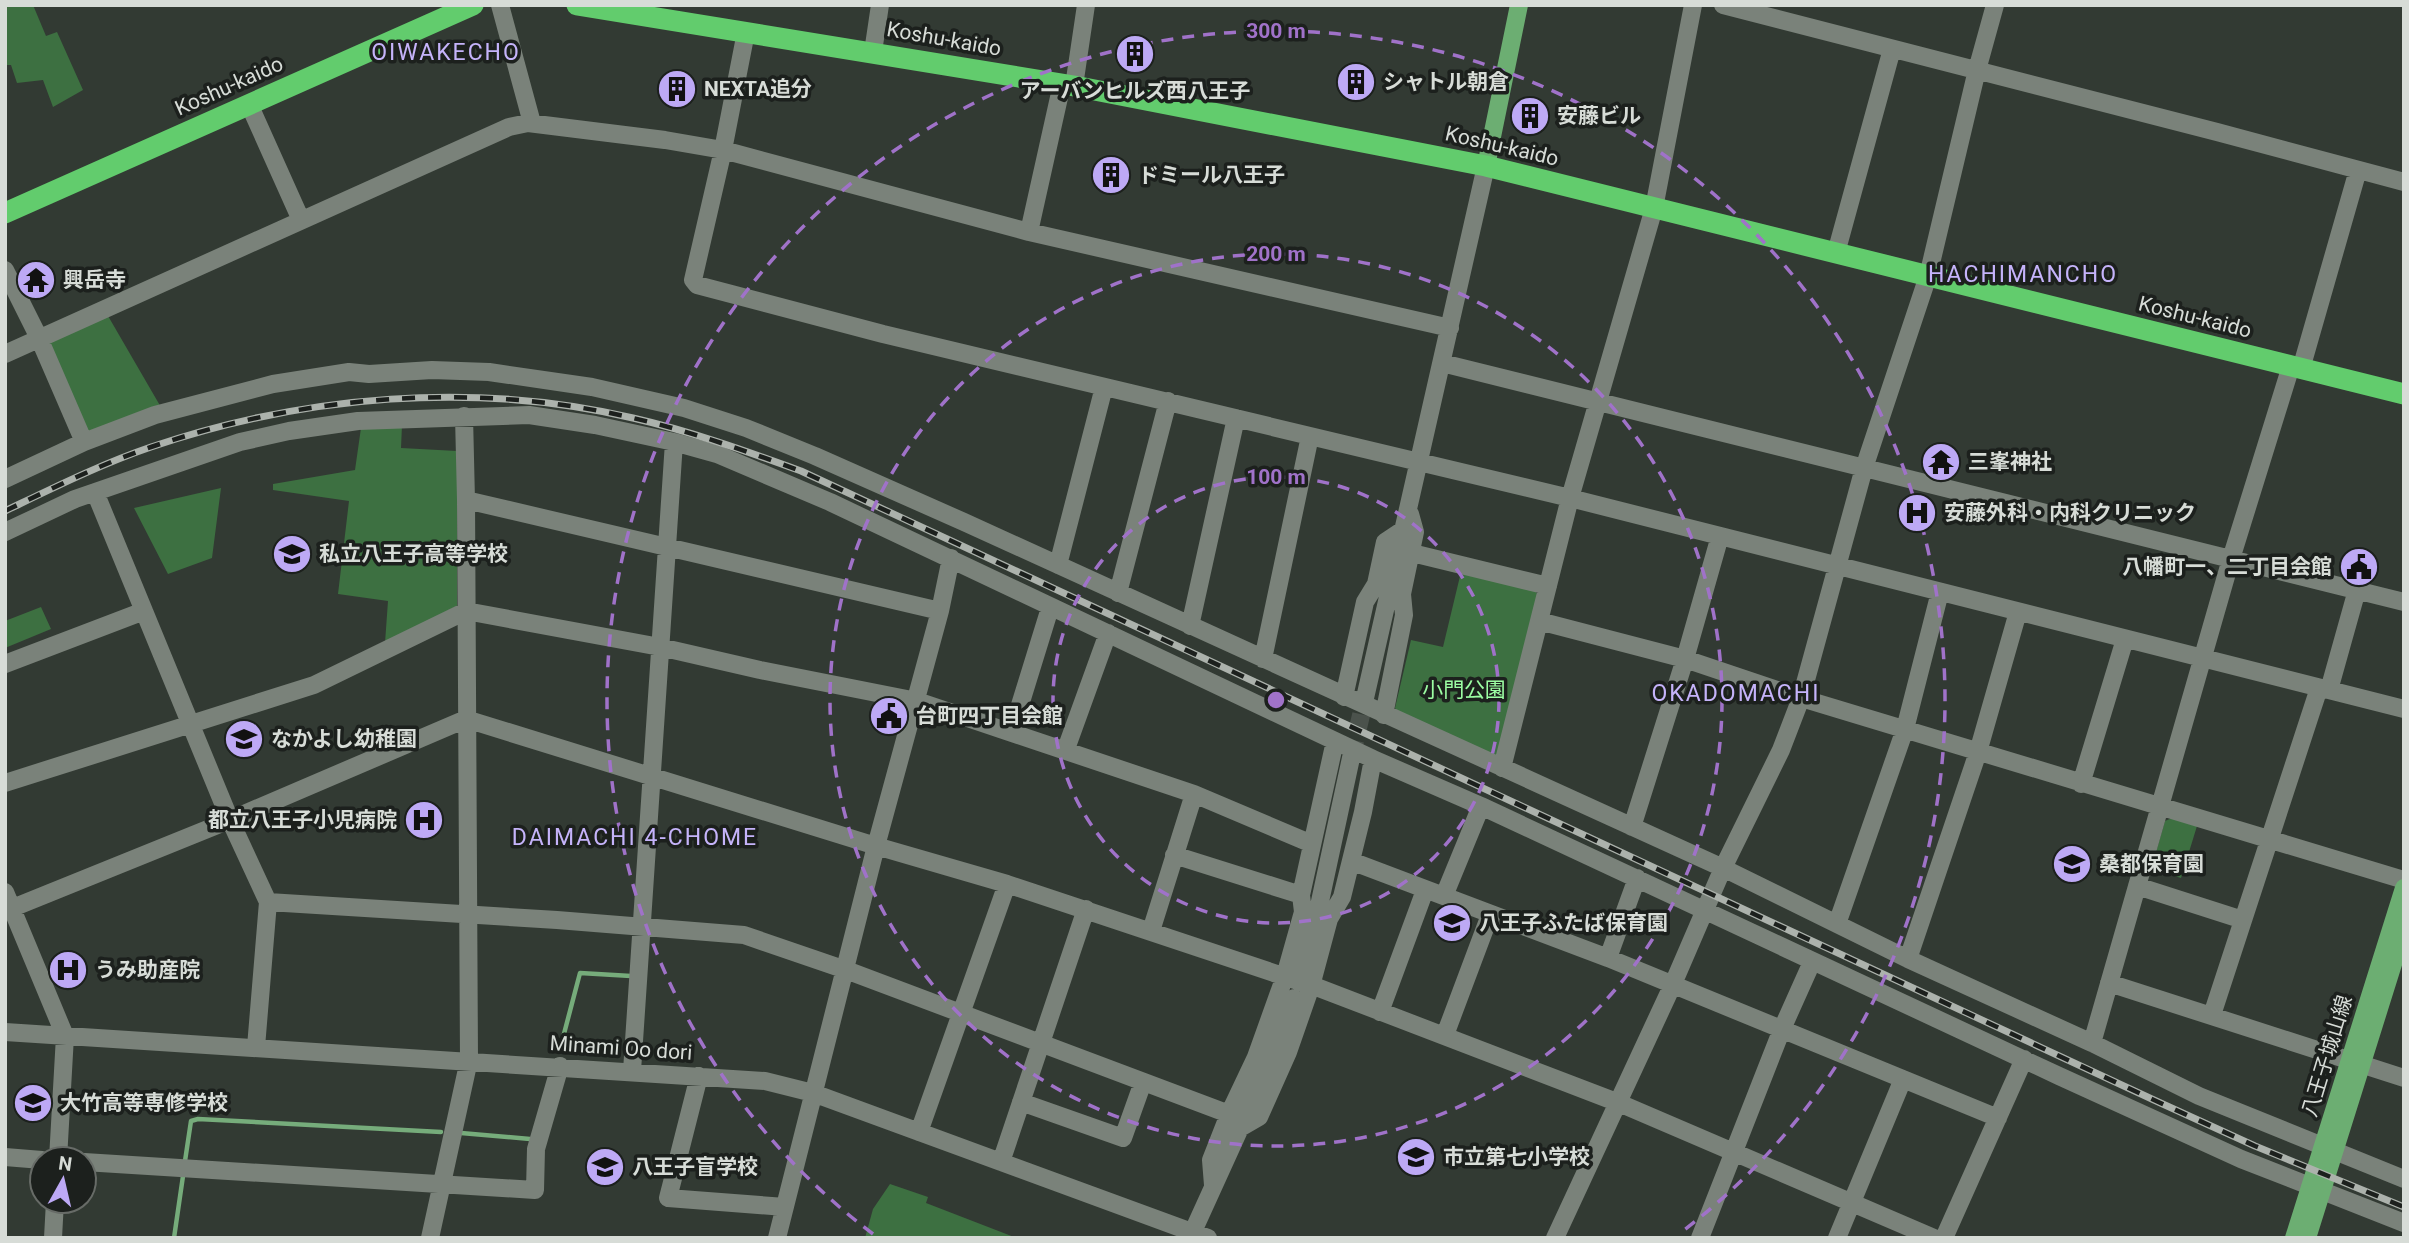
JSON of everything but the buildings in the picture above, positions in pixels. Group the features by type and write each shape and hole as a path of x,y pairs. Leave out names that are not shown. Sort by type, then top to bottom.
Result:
{"highway":[{"name":"Koshu-kaido","path":"5,213 473,5"},
{"name":"Koshu-kaido","path":"576,5 1068,85 1486,166 2404,394"}],"main road":[{"path":"1486,166 1519,5"},
{"name":"八王子城山線","path":"2306,1238 2328,1149 2399,936 2404,888"},
{"name":"八王子城山線","path":"2294,1238 2316,1189"}],"street":[{"path":"500,5 532,124"},
{"path":"873,52 880,5"},
{"path":"1029,232 1086,5"},
{"path":"1502,768 1596,402 1654,208 1693,5"},
{"path":"1723,5 2404,182"},
{"path":"1555,1238 1674,984 1723,868 1781,750 1801,698 1864,468 1928,276 1995,5"},
{"path":"747,32 693,281 697,285 883,334 1570,498 2404,709"},
{"path":"1836,253 1892,49"},
{"path":"249,104 302,220"},
{"path":"5,354 521,123 665,140 723,150 1029,232 1450,328"},
{"path":"1365,698 1486,166"},
{"path":"2092,1043 2231,559 2296,368 2358,170"},
{"path":"5,270 39,338 84,442"},
{"path":"1442,363 2404,601"},
{"path":"5,479 84,442 155,415 273,384 349,372 369,374 432,370 540,379 592,387 684,408 746,428 815,456 1723,868 1908,959 2092,1043 2199,1096 2404,1179"},
{"path":"1058,565 1104,387"},
{"path":"1118,593 1168,401"},
{"path":"5,532 95,492 240,442 289,431 358,421 528,415 595,425 717,454 951,558 1050,608 1373,759 1637,878 1812,962 2241,1159 2404,1223"},
{"path":"430,1238 469,1060 464,416"},
{"path":"1190,625 1236,418"},
{"path":"1263,659 1310,436"},
{"path":"632,1071 674,442"},
{"path":"95,492 230,820 268,902 256,1048"},
{"path":"466,500 940,611"},
{"path":"1384,715 1404,615 1402,594 1415,532 1409,510"},
{"path":"1344,697 1365,602 1377,583 1385,542 1403,530"},
{"path":"1632,827 1685,659 1720,536"},
{"path":"1412,553 1548,586"},
{"path":"777,1238 876,846 917,701 951,558"},
{"path":"2212,1015 2357,590"},
{"path":"1837,924 1905,729 1940,592"},
{"path":"1012,731 1050,608"},
{"path":"5,664 144,611"},
{"path":"5,783 314,685 466,611 660,647 917,701 1194,794 1312,844"},
{"path":"1908,959 1978,752 2018,612"},
{"path":"1539,621 1685,659 1801,698 2404,880"},
{"path":"1066,750 1108,633"},
{"path":"2081,784 2125,639"},
{"path":"59,1145 65,1036 7,904 230,820 466,719 1007,884 1300,977 1380,1012 1619,1103 1935,1238 1998,1118 2024,1059"},
{"path":"268,902 643,926 744,936 846,970 1143,1082 1234,1121 1259,1117 1288,1052 1300,977 1303,912 1301,895 1335,741"},
{"path":"1300,977 1316,920 1351,758"},
{"path":"1234,1121 1256,1057 1342,897 1373,759"},
{"path":"1151,930 1194,794"},
{"path":"1444,897 1480,806"},
{"path":"1174,855 1301,895"},
{"path":"1351,861 1674,984 1998,1118"},
{"path":"1608,958 1637,878"},
{"path":"919,1132 1007,884"},
{"path":"2137,886 2243,920"},
{"path":"1380,1012 1425,890"},
{"path":"1001,1162 1086,909"},
{"path":"1445,1035 1490,915"},
{"path":"1700,1238 1782,1029 1812,962"},
{"path":"2109,984 2404,1078"},
{"path":"1197,1236 1213,1185 1211,1160 1234,1121 1294,998"},
{"name":"Minami Oo dori","path":"5,1031 765,1081 813,1093 1197,1236"},
{"path":"98,1163 535,1190 536,1149 560,1066"},
{"path":"699,1076 668,1198 785,1207"},
{"path":"1837,1238 1903,1079"},
{"path":"1021,1102 1123,1138 1143,1082"},
{"path":"5,1157 28,1159"},
{"path":"53,1238 54,1215"}],"green space":[{"path":"5,5 33,5 46,36 57,32 83,90 53,107 43,80 17,83 11,65 5,65"},
{"path":"104,309 162,409 87,432 39,338"},
{"path":"402,425 401,448 457,451 457,606 385,643 388,601 338,594 349,501 273,490 273,484 355,470 361,428"},
{"path":"221,488 212,558 168,574 134,508"},
{"name":"小門公園","path":"1461,572 1535,591 1538,595 1498,754 1493,757 1399,714 1395,708 1411,640 1443,647"},
{"path":"41,607 51,629 5,648 5,621"},
{"path":"2172,818 2197,826 2181,878 2151,869 2165,821"},
{"path":"890,1184 928,1197 926,1203 1014,1237 865,1238 873,1209"}],"waterway":[{"path":"560,1049 580,973 631,976"},
{"path":"185,1161 191,1121 198,1119 441,1132"},
{"path":"461,1133 530,1139"},
{"path":"174,1238 183,1176"}],"tunnel":[{"path":"1351,758 1365,698"}],"railway":[{"path":"5,511 95,469 151,447 209,429 330,405 452,397 513,400 573,406 676,429 801,471 2154,1100 2255,1146 2404,1207"}],"place":[{"name":"アーバンヒルズ西八王子","path":"1135,54"},
{"name":"シャトル朝倉","path":"1356,82"},
{"name":"NEXTA追分","path":"677,89"},
{"name":"安藤ビル","path":"1530,116"},
{"name":"ドミール八王子","path":"1111,175"},
{"name":"興岳寺","path":"36,280"},
{"name":"三峯神社","path":"1941,462"},
{"name":"安藤外科・内科クリニック","path":"1917,513"},
{"name":"私立八王子高等学校","path":"292,554"},
{"name":"八幡町一、二丁目会館","path":"2359,567"},
{"name":"台町四丁目会館","path":"889,716"},
{"name":"なかよし幼稚園","path":"244,739"},
{"name":"都立八王子小児病院","path":"424,820"},
{"name":"桑都保育園","path":"2072,864"},
{"name":"八王子ふたば保育園","path":"1452,923"},
{"name":"うみ助産院","path":"68,970"},
{"name":"大竹高等専修学校","path":"33,1103"},
{"name":"市立第七小学校","path":"1416,1157"},
{"name":"八王子盲学校","path":"605,1167"}],"district":[{"name":"OIWAKECHO","path":"446,52"},
{"name":"HACHIMANCHO","path":"2023,274"},
{"name":"OKADOMACHI","path":"1736,693"},
{"name":"DAIMACHI 4-CHOME","path":"635,837"}]}
